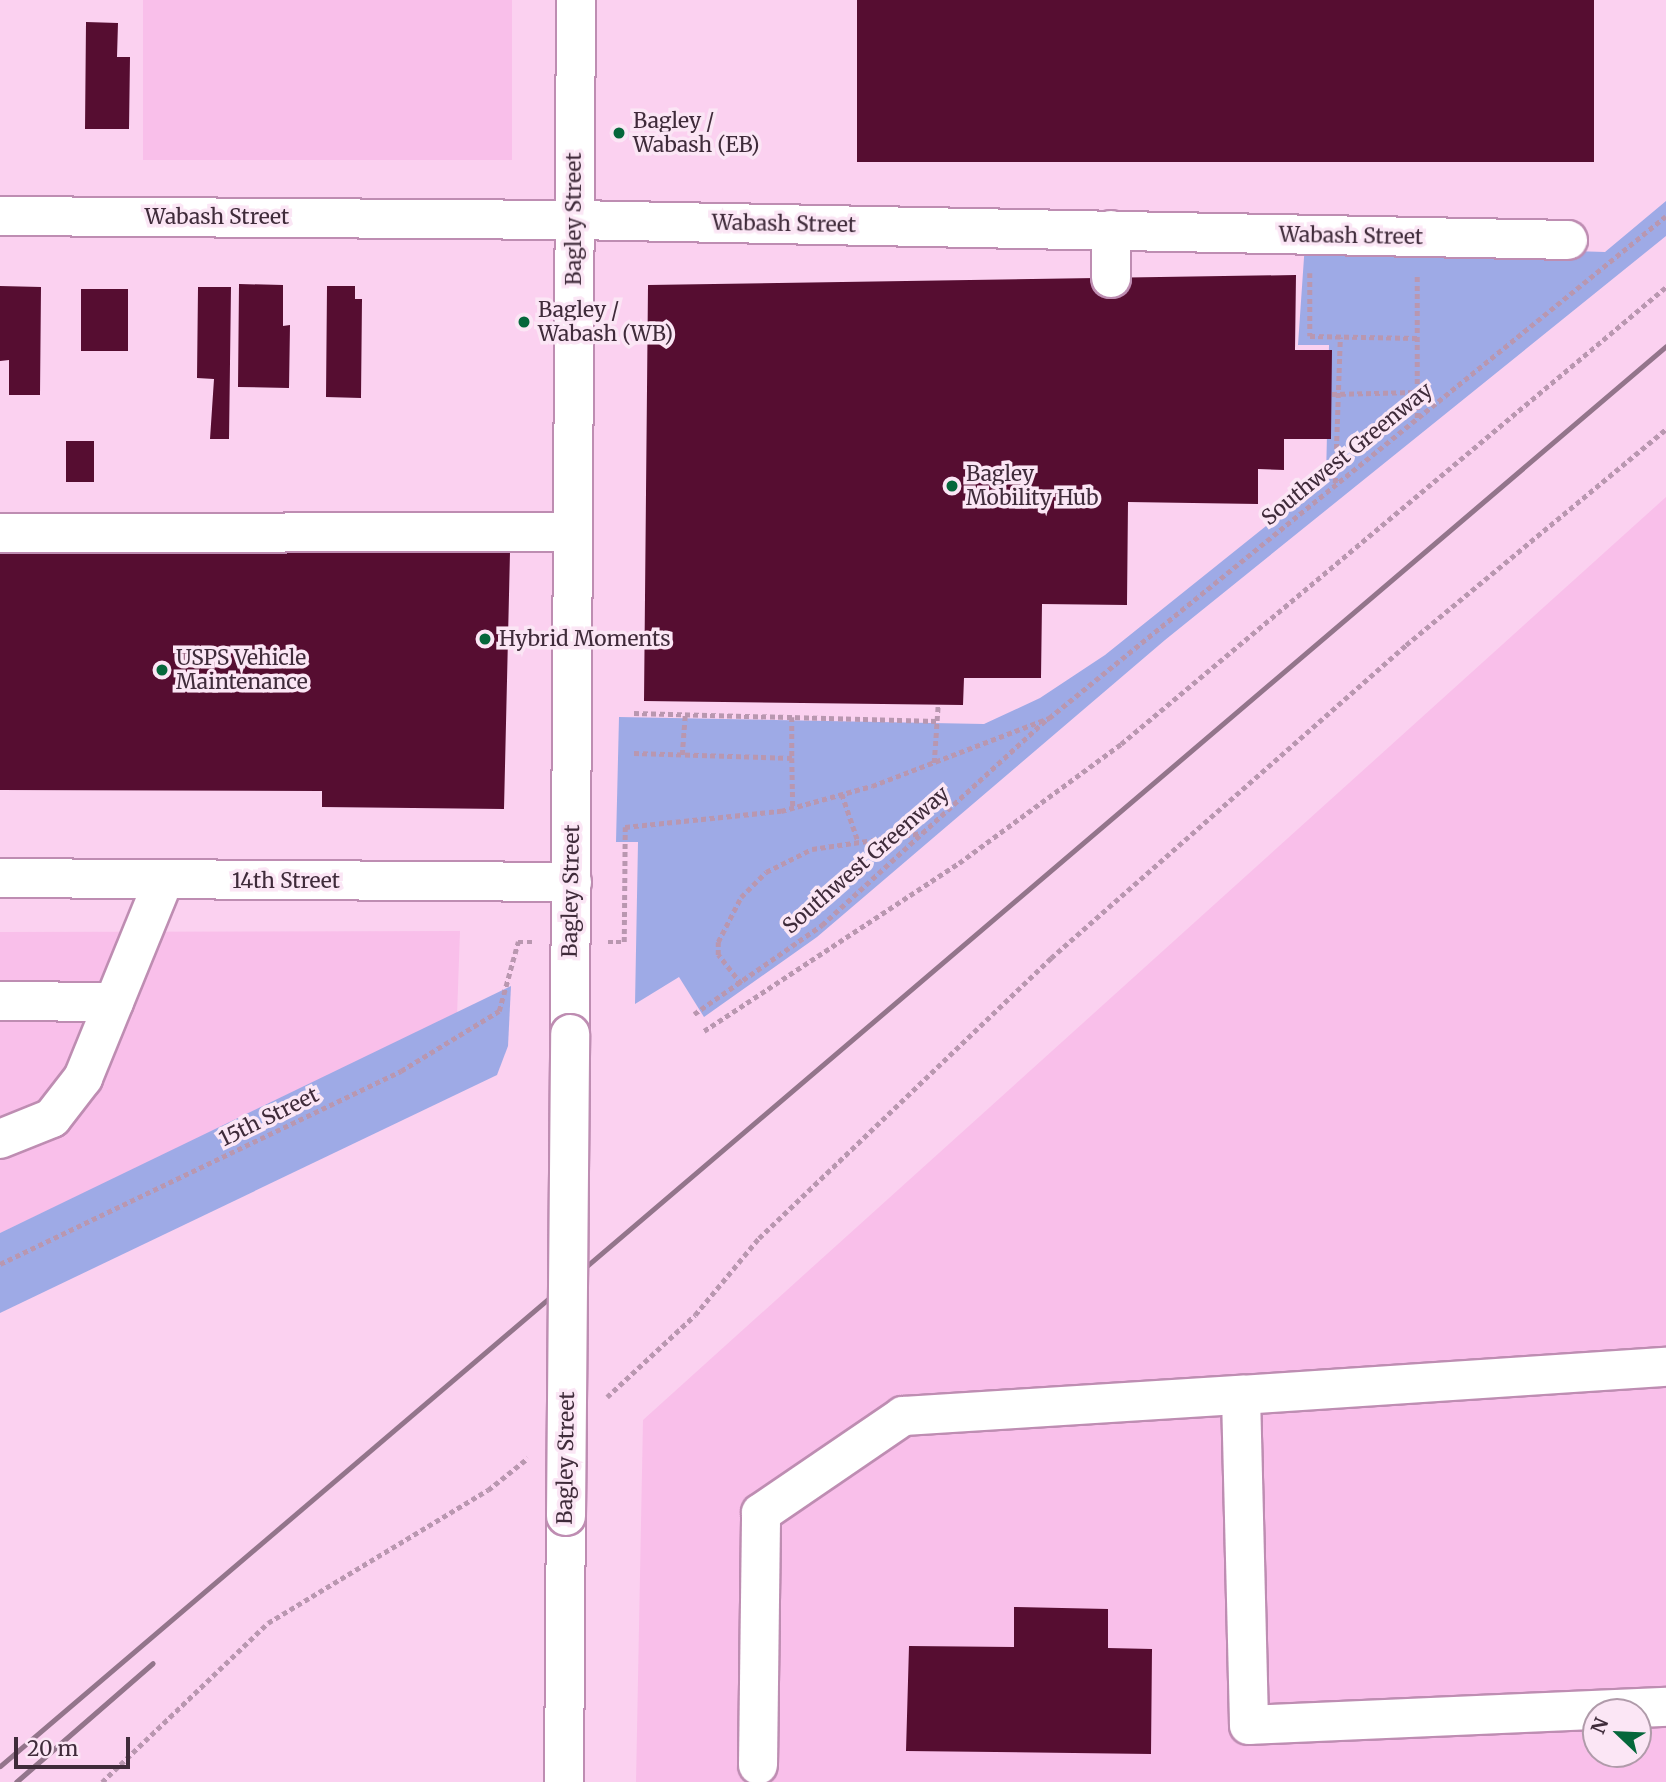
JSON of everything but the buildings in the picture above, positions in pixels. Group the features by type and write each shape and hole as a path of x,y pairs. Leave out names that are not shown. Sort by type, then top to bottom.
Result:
{"street":[{"name":"Bagley Street","path":"564,1782 576,0"},
{"name":"Wabash Street","path":"0,216 574,220 1567,240"},
{"path":"1111,230 1111,278"},
{"path":"0,533 571,532"},
{"name":"14th Street","path":"0,878 572,882"},
{"path":"0,1139 52,1118 83,1078 164,880"},
{"path":"0,1001 114,1002"},
{"path":"758,1765 761,1513 903,1416 1666,1367"},
{"path":"1241,1395 1249,1725 1666,1707"}],"path":[{"name":"Southwest Greenway","path":"694,1014 741,984 821,925 1049,718 1666,216"},
{"path":"1417,263 1417,418"},
{"path":"1310,264 1310,336 1417,338"},
{"path":"704,1031 960,863 1121,744 1666,287"},
{"path":"1335,484 1340,337"},
{"path":"1332,394 1417,392"},
{"path":"603,1400 644,1368 760,1238 1051,958 1406,645 1666,429"},
{"path":"934,763 938,705"},
{"path":"634,713 937,721"},
{"path":"682,755 685,715"},
{"path":"792,717 793,808"},
{"name":"Southwest Greenway","path":"624,942 625,827 793,808 934,763 1049,718"},
{"path":"634,753 792,758"},
{"path":"842,794 858,841"},
{"path":"741,984 718,955 718,942 741,897 766,872 800,855 858,841 922,833"},
{"name":"15th Street","path":"0,1264 401,1071 499,1011 514,961"},
{"path":"102,1782 268,1623 488,1490 540,1449"}],"shaded area":[{"path":"143,0 512,0 512,160 143,160"},
{"path":"1666,201 1666,236 1165,640 817,937 704,1017 679,977 635,1004 638,842 616,842 619,717 984,724 1040,698 1105,655 1326,478 1329,345 1298,345 1305,243 1605,252"},
{"path":"1666,497 1666,1782 636,1782 643,1420"},
{"path":"460,931 457,1016 0,1233 0,932"},
{"path":"511,986 508,1046 497,1075 0,1313 0,1233"}],"railway":[{"path":"0,1766 1666,346"},
{"path":"16,1782 153,1663"}],"place":[{"name":"Bagley / Wabash (EB)","path":"619,133"},
{"name":"Bagley / Wabash (WB)","path":"524,322"},
{"name":"Bagley Mobility Hub","path":"952,486"},
{"name":"Hybrid Moments","path":"485,639"},
{"name":"USPS Vehicle Maintenance","path":"162,670"}]}
